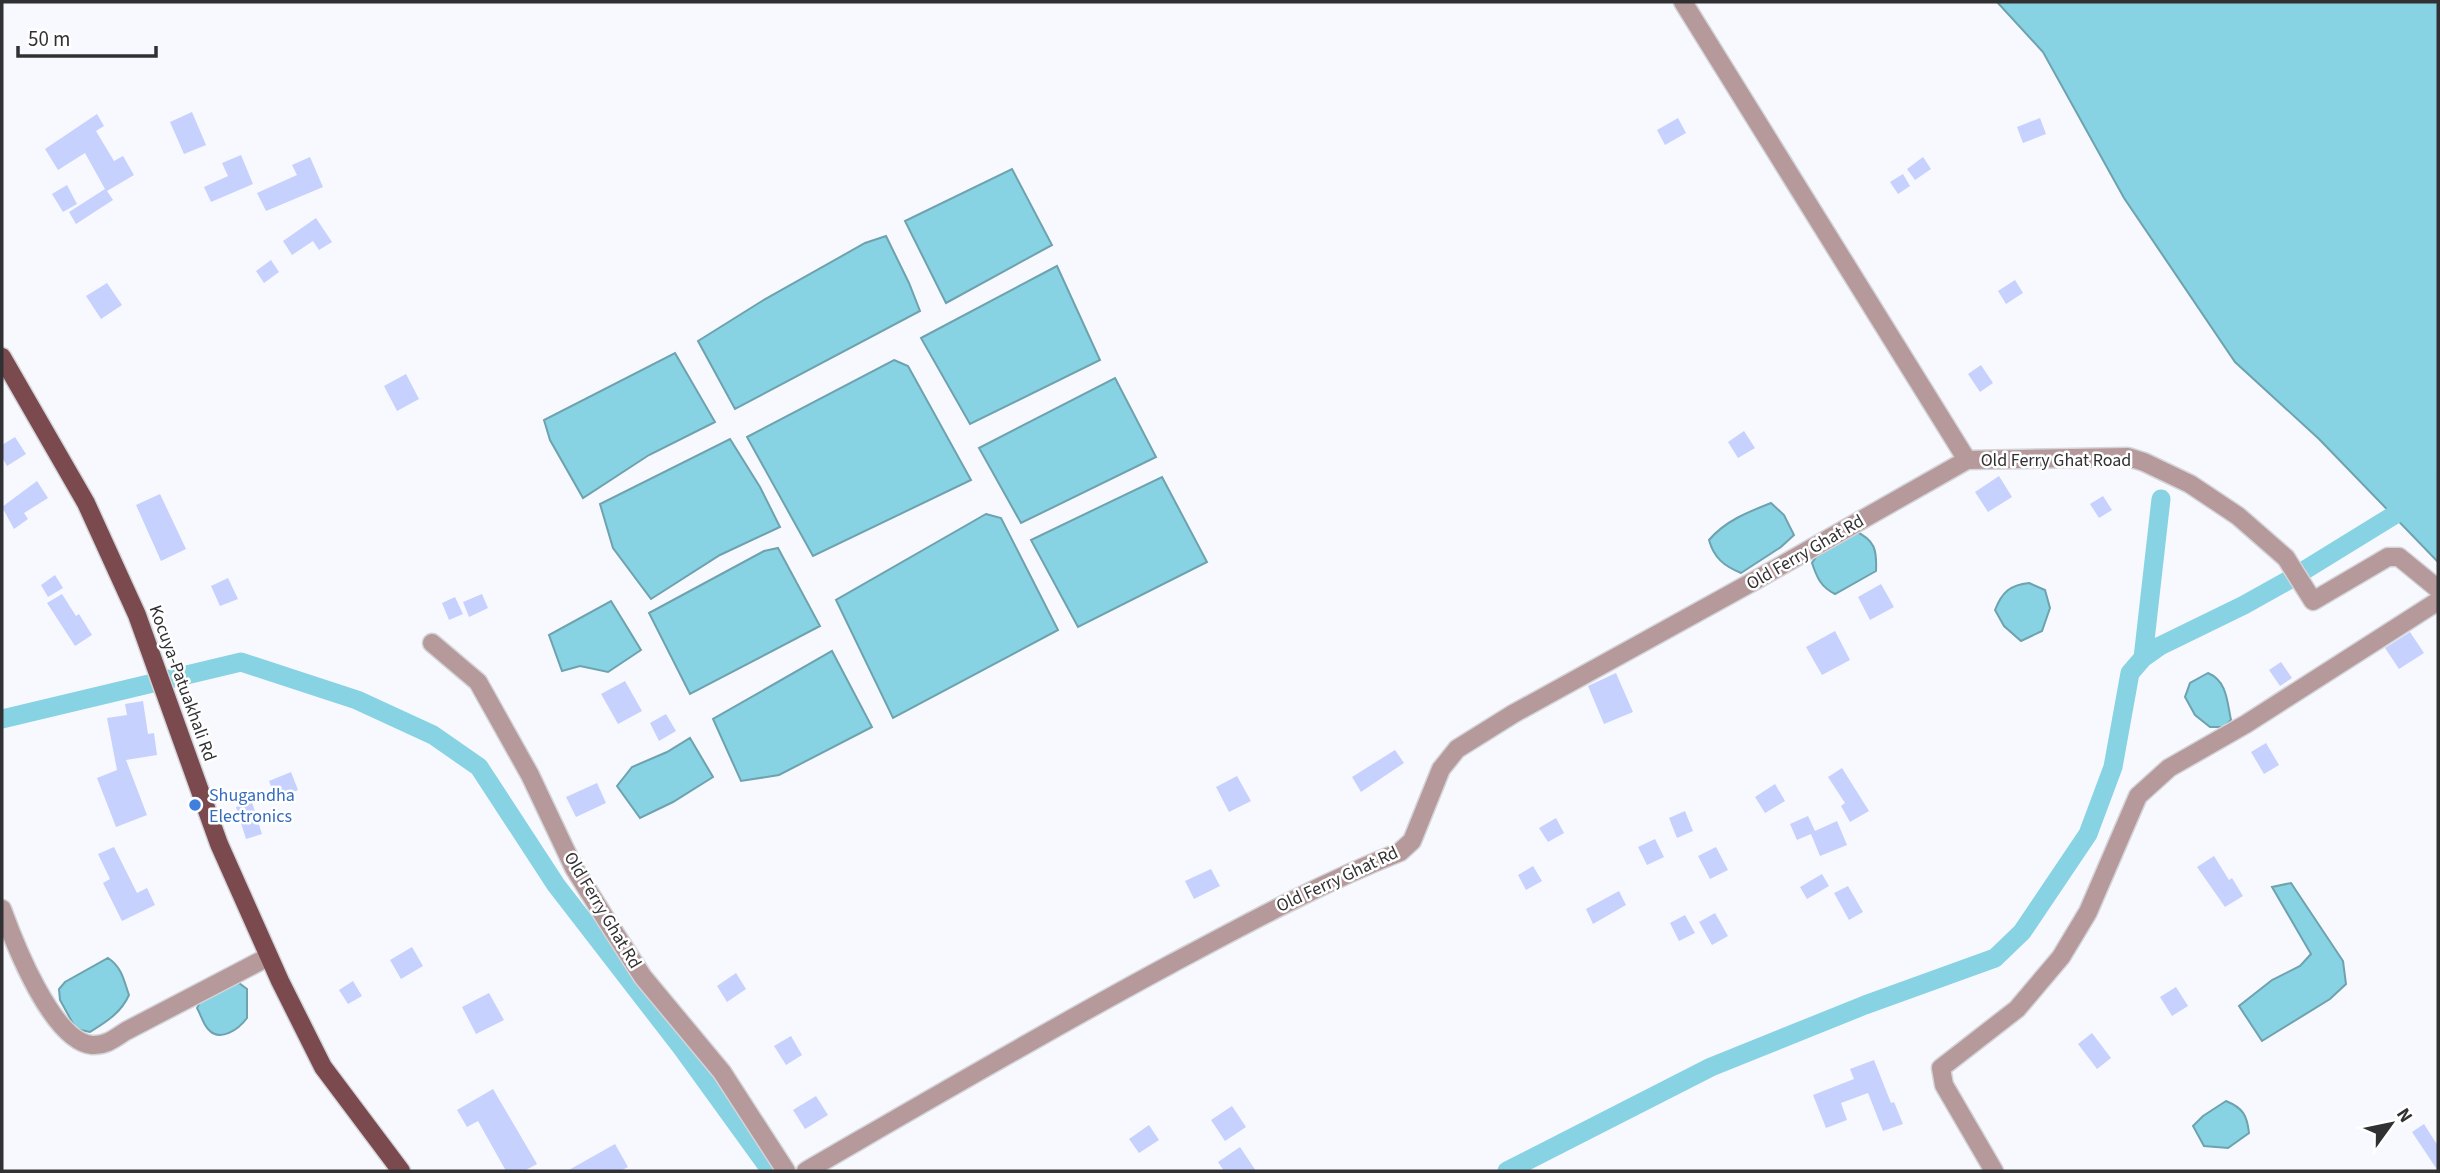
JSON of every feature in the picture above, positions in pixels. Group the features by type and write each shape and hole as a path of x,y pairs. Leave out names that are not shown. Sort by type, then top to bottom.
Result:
{"main road":[{"name":"Kocuya-Patuakhali Rd","path":"2,357 86,503 137,615 219,844 268,957 323,1067 401,1171"}],"street":[{"name":"Old Ferry Ghat Road","path":"1683,2 1967,460 2128,457 2190,484 2238,516 2286,558 2313,601 2388,557 2399,557 2438,589"},
{"name":"Old Ferry Ghat Rd","path":"806,1171 1164,967 1262,915 1400,852 1412,841 1441,769 1457,749 1513,714 1755,582 1967,460"},
{"path":"1994,1171 1944,1085 1941,1068 2017,1009 2061,957 2088,912 2138,796 2169,768 2257,717 2438,600"},
{"name":"Old Ferry Ghat Rd","path":"432,643 478,682 530,775 574,868 607,921 643,977 722,1072 786,1171"},
{"path":"2,909 19,952 51,1012 69,1034 90,1045 106,1044 268,957"}],"water":[{"path":"1997,2 2438,2 2438,562 2319,439 2235,362 2124,198 2043,52"},
{"path":"1012,169 1052,245 946,303 905,221"},
{"path":"886,236 920,311 735,409 698,341 762,301 865,243"},
{"path":"1057,266 1100,360 970,424 921,338"},
{"path":"675,353 715,422 649,455 583,498 550,440 544,420"},
{"path":"894,360 908,366 971,480 813,556 747,437"},
{"path":"1115,378 1156,457 1021,523 979,448"},
{"path":"730,439 760,487 780,527 720,555 651,599 613,548 600,504"},
{"path":"1162,477 1207,562 1078,627 1031,540"},
{"path":"1771,503 1784,515 1794,535 1781,547 1741,573 1725,564 1717,557 1709,540 1730,522"},
{"path":"986,514 1001,518 1058,630 893,718 836,600"},
{"path":"1855,531 1871,542 1876,557 1876,571 1835,594 1820,582 1812,563 1816,557"},
{"path":"778,548 820,626 690,694 649,613 764,551"},
{"path":"2029,583 2045,590 2050,608 2042,631 2021,641 2004,626 1995,610 2008,591"},
{"path":"611,601 641,650 608,672 580,666 562,671 549,635"},
{"path":"832,651 872,727 779,775 741,781 713,719"},
{"path":"2208,673 2219,681 2225,692 2231,720 2224,727 2210,727 2195,715 2185,697 2190,683"},
{"path":"690,738 713,777 673,802 640,818 617,786 632,767 667,752"},
{"path":"2291,883 2343,961 2346,984 2330,999 2262,1041 2239,1006 2272,980 2300,966 2311,954 2272,887"},
{"path":"108,958 119,970 129,995 117,1012 90,1032 76,1029 60,1000 59,989 65,982"},
{"path":"239,983 247,989 247,1018 229,1033 213,1033 205,1025 197,1008 209,994"},
{"path":"2226,1101 2243,1113 2249,1133 2228,1148 2204,1146 2193,1126"}],"building":[{"path":"192,112 206,145 184,154 170,122"},
{"path":"97,114 104,126 96,131 114,161 123,156 134,175 107,191 113,200 76,224 69,212 105,189 85,153 58,170 45,149"},
{"path":"1678,118 1686,133 1665,145 1657,130"},
{"path":"2040,118 2046,134 2023,143 2017,127"},
{"path":"241,155 253,184 211,202 204,187 228,176 222,163"},
{"path":"310,157 323,187 266,211 257,193 297,175 292,165"},
{"path":"1923,157 1931,169 1915,180 1907,169"},
{"path":"1903,174 1910,186 1898,194 1890,182"},
{"path":"67,185 77,204 63,212 52,194"},
{"path":"316,218 332,242 319,250 313,241 292,255 283,241"},
{"path":"271,260 279,272 264,283 256,271"},
{"path":"2015,280 2023,293 2006,304 1998,291"},
{"path":"107,283 122,305 101,319 86,296"},
{"path":"1981,365 1993,383 1980,392 1968,374"},
{"path":"406,374 419,399 397,411 384,386"},
{"path":"1744,431 1755,448 1738,458 1728,442"},
{"path":"15,437 26,454 7,466 2,457 2,445"},
{"path":"1999,476 2012,497 1988,512 1975,492"},
{"path":"37,481 48,498 24,513 28,519 14,529 2,507"},
{"path":"160,494 186,549 161,561 136,505"},
{"path":"2103,496 2112,510 2099,518 2090,504"},
{"path":"55,575 63,588 48,597 41,585"},
{"path":"228,578 238,599 220,606 211,586"},
{"path":"1881,584 1894,607 1870,620 1858,597"},
{"path":"62,594 92,635 75,646 47,603"},
{"path":"482,594 488,608 469,617 463,602"},
{"path":"455,597 463,614 449,620 442,603"},
{"path":"1835,631 1850,660 1822,675 1806,647"},
{"path":"2410,632 2424,653 2399,669 2385,648"},
{"path":"2281,662 2292,678 2280,686 2269,670"},
{"path":"1616,673 1633,712 1604,724 1588,686"},
{"path":"625,681 642,711 618,724 601,694"},
{"path":"143,701 148,734 154,733 157,755 126,760 147,815 116,827 97,778 117,770 107,718 127,715 125,704"},
{"path":"666,714 676,731 659,741 650,723"},
{"path":"2266,743 2279,765 2264,774 2251,752"},
{"path":"1395,750 1404,763 1361,792 1352,777"},
{"path":"1842,768 1869,811 1850,822 1841,806 1845,803 1828,777"},
{"path":"291,772 298,790 276,799 269,781"},
{"path":"1237,776 1251,801 1229,812 1216,787"},
{"path":"597,783 606,803 576,817 566,797"},
{"path":"1775,784 1785,801 1765,813 1755,797"},
{"path":"252,802 262,834 246,839 236,807"},
{"path":"1685,811 1693,831 1677,838 1669,818"},
{"path":"1808,816 1815,831 1837,821 1847,845 1820,856 1811,834 1797,840 1790,824"},
{"path":"1556,818 1564,833 1548,842 1539,828"},
{"path":"1655,839 1664,857 1647,865 1638,847"},
{"path":"114,847 137,893 147,888 155,905 122,921 103,883 110,879 98,854"},
{"path":"1716,847 1728,870 1710,879 1698,856"},
{"path":"2214,856 2243,896 2225,907 2197,867"},
{"path":"1533,866 1542,881 1526,890 1518,875"},
{"path":"1211,869 1220,886 1194,899 1185,881"},
{"path":"1822,874 1829,886 1807,899 1800,887"},
{"path":"1848,886 1863,912 1849,920 1834,893"},
{"path":"1619,891 1626,905 1593,924 1586,909"},
{"path":"1715,913 1728,936 1712,945 1699,922"},
{"path":"1685,915 1695,933 1679,941 1670,923"},
{"path":"412,947 423,966 401,979 390,960"},
{"path":"736,973 746,989 727,1002 717,986"},
{"path":"353,981 362,996 348,1004 339,990"},
{"path":"2176,987 2188,1006 2172,1016 2160,997"},
{"path":"489,993 504,1020 476,1034 462,1007"},
{"path":"2092,1033 2111,1058 2097,1069 2078,1044"},
{"path":"791,1036 802,1055 786,1065 774,1046"},
{"path":"1874,1060 1891,1103 1894,1102 1903,1124 1883,1131 1868,1093 1841,1103 1847,1120 1826,1128 1813,1095 1854,1079 1850,1069"},
{"path":"493,1089 537,1164 524,1171 506,1171 478,1121 467,1127 457,1110"},
{"path":"816,1096 828,1115 805,1129 793,1110"},
{"path":"1232,1106 1246,1127 1225,1141 1211,1120"},
{"path":"2424,1124 2438,1146 2438,1171 2412,1132"},
{"path":"1149,1125 1159,1140 1139,1153 1129,1139"},
{"path":"615,1144 628,1167 620,1171 567,1171"},
{"path":"1240,1147 1256,1171 1224,1171 1218,1162"}],"waterway":[{"path":"1507,1171 1711,1067 1865,1005 1995,958 2022,932 2088,834 2113,767 2130,673 2143,658 2160,646 2287,581 2438,488"},
{"path":"2143,658 2161,499"},
{"path":"2,719 241,662 357,700 433,735 479,767 556,885 682,1048 771,1171"}],"place":[{"name":"Shugandha Electronics","path":"195,805"}]}
